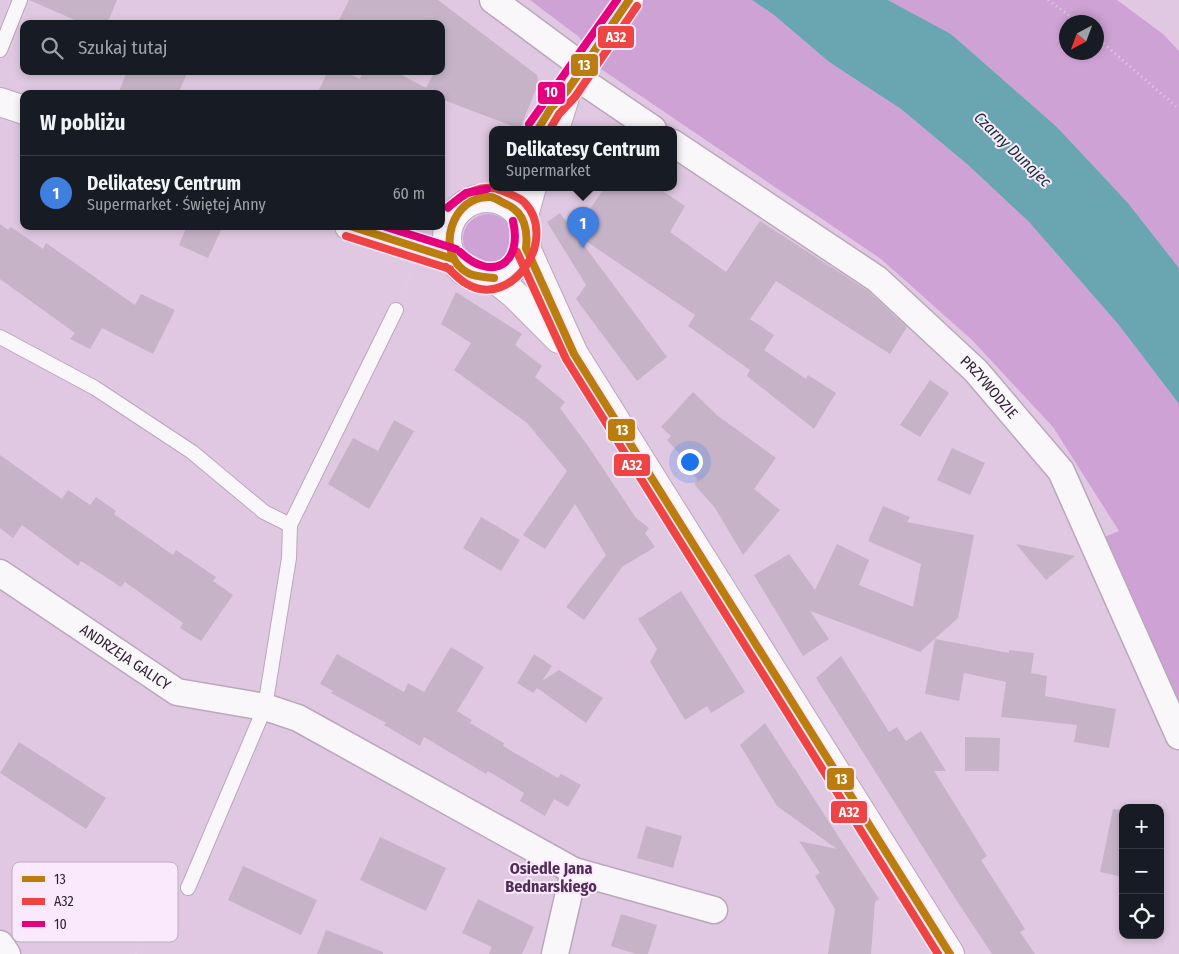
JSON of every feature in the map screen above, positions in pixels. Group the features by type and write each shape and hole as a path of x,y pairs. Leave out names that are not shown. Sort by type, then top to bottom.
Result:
{"street":[{"path":"493,0 578,73 649,126"},
{"path":"540,126 629,0"},
{"path":"556,126 578,73"},
{"path":"0,102 20,109"},
{"name":"PRZYWODZIE","path":"677,146 877,279 976,371 1060,471 1179,736"},
{"path":"523,219 531,191"},
{"path":"526,248 514,268 494,278 474,276 462,269 453,259 447,236 448,216 470,202 494,193 523,219 527,230 526,248 574,354 950,954"},
{"path":"362,230 453,259"},
{"path":"494,278 530,309 574,354"},
{"name":"ANDRZEJA GALICY","path":"0,573 177,692 264,707 298,718 574,870 714,910"},
{"path":"555,954 574,870"},
{"path":"0,944 7,954"}],"lane":[{"path":"0,50 20,0"},
{"path":"188,888 264,707 289,558 290,526 396,310"},
{"path":"0,337 96,388 192,452 264,512 290,526"}],"path":[{"path":"1048,0 1068,15"},
{"path":"1104,44 1179,108"},
{"path":"396,310 414,264"},
{"path":"178,873 188,869 195,870"},
{"path":"136,954 141,942"}],"shaded area":[{"path":"530,0 752,0 774,15 829,62 901,109 968,165 1029,222 1118,324 1179,404 1179,716 1099,539 1119,531 1053,427 972,340 881,259 601,69 579,37"},
{"path":"888,0 1117,0 1163,34 1179,51 1179,268 1128,203 1057,127 951,34"},
{"path":"493,214 506,221 512,229 512,249 506,257 498,263 483,264 470,257 464,249 463,234 470,221 478,215"}],"water":[{"name":"Czarny Dunajec","path":"752,0 888,0 951,34 1057,127 1128,203 1179,268 1179,404 1118,324 1029,222 968,165 901,109 829,62 774,15"}],"building":[{"path":"29,0 117,0 109,20 75,20"},
{"path":"349,0 438,0 537,75 538,84 521,126 512,126 445,101 445,90 319,90 326,75 352,75 360,79 362,75 402,75 426,88 433,75 445,75 445,20 339,20"},
{"path":"125,75 186,75 180,90 120,90"},
{"path":"602,191 663,191 685,206 670,232 726,272 760,221 868,291 907,327 890,354 776,281 750,319 774,335 764,350 806,379 808,375 836,393 814,429 747,376 750,370 688,326 695,315 574,233"},
{"path":"560,213 667,357 637,381 576,299 586,285 547,222"},
{"path":"0,224 8,230 11,227 43,249 46,243 135,305 141,294 175,310 153,354 102,328 90,349 70,339 75,333 0,279"},
{"path":"185,230 221,230 208,258 179,245"},
{"path":"456,292 522,334 515,345 542,366 535,377 565,402 560,408 636,518 649,528 645,533 655,547 622,567 584,620 566,607 606,555 575,504 545,549 523,535 567,471 527,423 454,370 471,343 441,324"},
{"path":"930,380 949,393 920,437 900,425"},
{"path":"693,392 718,416 776,458 754,489 780,510 743,555 715,508 694,484 698,480 689,470 691,466 667,440 671,436 661,427"},
{"path":"394,420 414,431 369,509 328,484 353,438 378,451"},
{"path":"952,448 985,463 970,495 937,480"},
{"path":"0,455 62,499 68,490 90,505 96,497 116,511 114,514 173,555 176,550 216,577 213,581 233,595 201,641 180,628 183,623 125,582 121,587 81,561 78,566 22,525 13,538 0,528"},
{"path":"883,506 910,517 907,522 974,535 958,618 920,652 810,611 829,639 803,656 754,575 789,554 815,590 837,544 869,560 859,585 913,607 921,564 868,541"},
{"path":"481,517 520,540 501,571 463,548"},
{"path":"1016,544 1075,556 1046,580"},
{"path":"681,591 745,692 711,713 707,706 685,720 650,662 657,649 638,619"},
{"path":"935,639 1009,653 1009,650 1034,653 1031,673 1047,676 1045,696 1116,709 1109,748 1074,742 1077,725 1001,717 1006,682 964,673 959,701 925,694"},
{"path":"451,647 484,667 457,711 472,720 470,723 504,743 503,746 558,778 561,774 581,785 568,807 554,799 545,816 520,801 524,793 488,771 486,774 424,737 420,746 384,725 386,723 331,693 333,691 320,684 337,654 404,692 408,683 424,692"},
{"path":"534,654 552,666 542,681 559,670 603,698 586,723 537,688 533,693 517,683"},
{"path":"841,656 889,732 897,727 906,741 921,731 946,771 934,771 987,856 981,860 1025,929 1020,932 1035,954 992,954 955,898 816,678"},
{"path":"765,723 879,899 875,902 871,954 828,954 835,909 815,876 820,873 799,841 837,849 777,806 740,745"},
{"path":"965,737 1000,738 999,771 965,771"},
{"path":"19,742 106,798 86,829 0,773"},
{"path":"1113,809 1119,810 1119,876 1100,872"},
{"path":"646,826 682,836 673,868 637,858"},
{"path":"380,837 446,868 426,911 360,880"},
{"path":"243,866 317,900 301,935 228,900"},
{"path":"478,899 534,927 522,954 489,954 492,947 462,933"},
{"path":"621,914 657,925 648,954 636,954 611,946"},
{"path":"326,930 383,952 383,954 317,954"}],"transit line":[{"name":"10","path":"529,124 617,0"},
{"name":"13","path":"540,126 551,108 567,91 629,0"},
{"name":"A32","path":"552,126 559,114 575,97 637,6"},
{"name":"A32","path":"448,208 466,194 489,188"},
{"name":"10","path":"448,207 466,193 487,189"},
{"name":"A32","path":"446,267 467,284 484,289 500,287 514,279 526,267 533,251 536,234 534,217 524,202 503,191"},
{"name":"13","path":"494,278 468,273 457,264 451,253 452,227 457,215 466,205 477,199 491,197 514,208 522,218 526,229 526,248"},
{"name":"10","path":"460,252 483,266 493,267 502,264 509,258 513,249 515,236 513,221"},
{"name":"13","path":"362,230 453,259"},
{"name":"10","path":"396,230 456,249"},
{"name":"A32","path":"346,236 450,269"},
{"name":"13","path":"526,248 574,354 950,954"},
{"name":"A32","path":"517,252 566,359 938,954"}],"place":[{"name":"Delikatesy Centrum","path":"583,248"}],"district":[{"name":"Osiedle Jana Bednarskiego","path":"551,877"}]}
